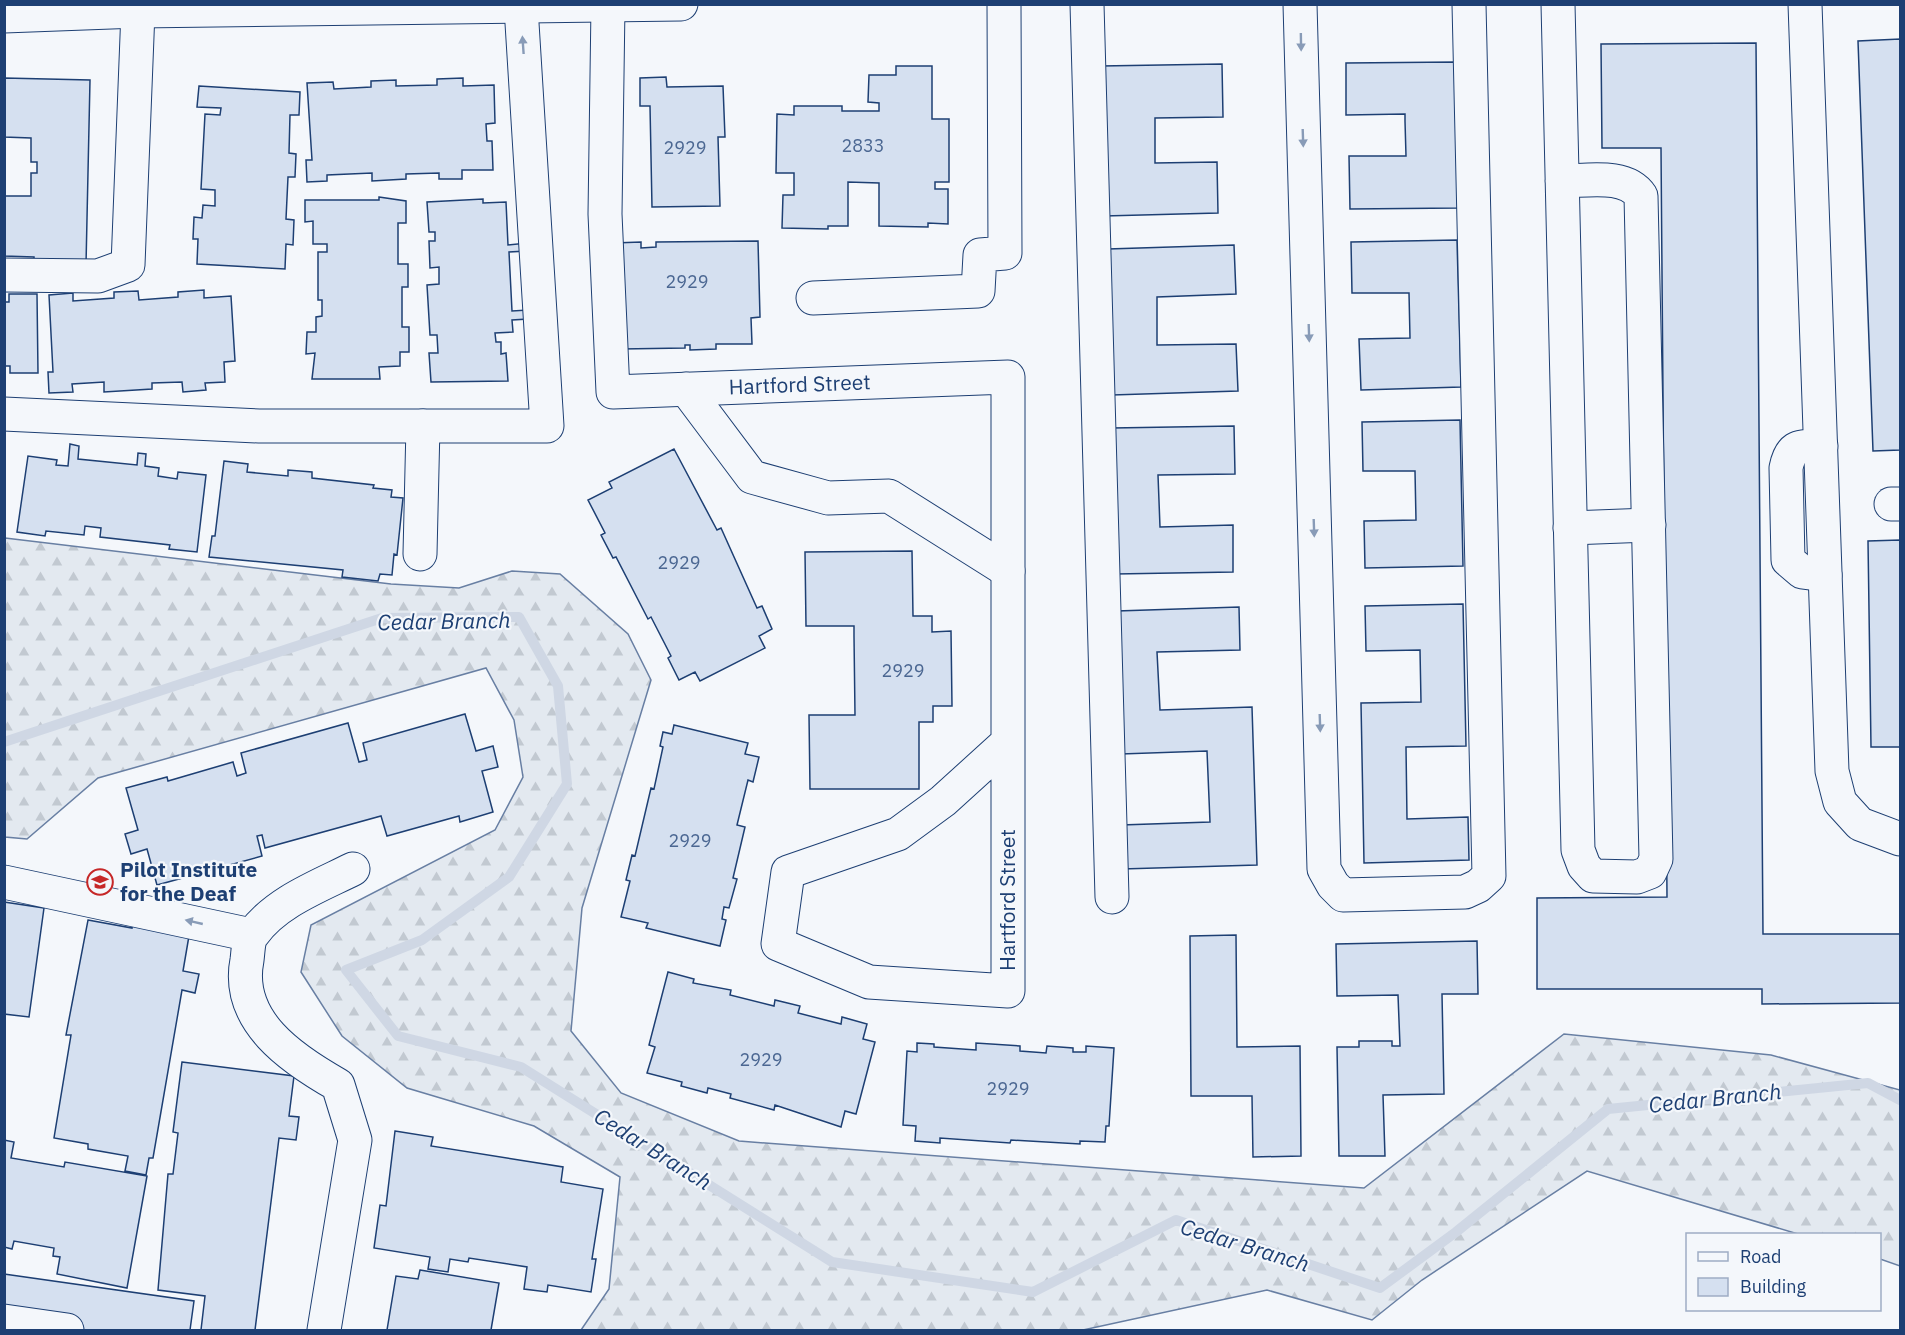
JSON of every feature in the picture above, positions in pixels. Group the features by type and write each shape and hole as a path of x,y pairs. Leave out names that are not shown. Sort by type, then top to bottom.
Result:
{"street":[{"path":"4,16 119,9 681,4"},
{"path":"813,298 978,291 980,255 1005,253 1004,4"},
{"path":"1087,4 1112,897"},
{"path":"1300,4 1324,869 1333,885 1343,896 1465,892 1478,886 1489,876 1469,4"},
{"path":"1558,4 1562,181 1570,528 1578,850 1584,866 1593,876 1637,877 1650,872 1656,859 1641,196 1635,187 1621,182 1562,181"},
{"path":"1805,4 1832,771 1840,802 1860,824 1900,839"},
{"name":"Hartford Street","path":"608,6 605,214 613,392 1008,377 1008,571 1008,742 1008,991 869,982 778,944 788,872 898,834 943,801 1008,742"},
{"path":"4,414 259,426 547,426 521,7"},
{"path":"4,275 99,276 128,265 119,9"},
{"path":"686,389 752,477 828,498 889,496 1008,571"},
{"path":"420,554 423,426"},
{"path":"1570,528 1649,525"},
{"path":"324,1330 355,1140 338,1085 304,1066 277,1044 252,1011 245,971 251,935 285,904 353,869"},
{"path":"4,882 251,935"},
{"path":"4,1321 67,1330"}],"green space":[{"path":"5,538 391,584 459,588 512,571 560,574 628,634 651,680 582,908 571,1031 621,1093 739,1141 1364,1188 1564,1034 1771,1055 1900,1090 1900,1266 1881,1259 1881,1233 1795,1233 1587,1171 1422,1280 1372,1320 1267,1290 1083,1330 581,1330 609,1289 620,1177 534,1126 407,1088 342,1036 301,972 311,925 495,830 523,777 514,720 486,668 98,778 27,839 5,837"}],"building":[{"path":"1900,39 1900,450 1873,451 1858,41"},
{"path":"1756,43 1763,934 1900,934 1900,1003 1762,1004 1762,989 1537,989 1537,898 1667,897 1661,148 1602,148 1601,44"},
{"path":"1456,62 1458,208 1350,209 1349,156 1406,156 1405,114 1346,115 1346,63"},
{"path":"1222,64 1223,117 1155,118 1155,163 1217,162 1218,213 1104,216 1101,66"},
{"path":"896,66 932,66 932,119 949,119 949,182 935,182 935,189 948,189 948,224 928,223 928,227 879,226 879,183 848,182 848,226 828,226 828,229 782,228 783,195 794,195 794,173 776,173 777,114 794,115 794,106 842,106 842,111 879,111 879,103 868,102 869,75 896,75"},
{"path":"666,77 667,87 723,86 725,137 718,137 720,206 652,207 650,106 640,106 640,78"},
{"path":"4,78 90,80 86,265 34,263 34,257 4,256 4,196 31,196 31,173 37,173 37,162 31,162 31,138 4,137"},
{"path":"463,78 463,86 494,85 495,123 486,124 487,141 492,141 493,170 462,170 462,179 439,179 439,173 406,174 406,179 372,181 372,173 327,175 327,181 307,182 306,160 312,160 307,83 333,82 334,89 371,87 371,81 396,80 396,86 437,85 437,79"},
{"path":"199,86 300,92 299,115 290,115 289,153 296,154 295,177 288,177 286,219 294,220 293,245 286,244 285,269 197,264 198,239 193,239 194,217 202,218 203,205 215,206 215,190 201,189 205,114 220,115 221,108 197,107"},
{"path":"379,197 406,201 406,223 398,223 398,264 408,264 408,287 402,287 402,327 409,327 409,352 400,352 400,366 379,367 380,379 312,379 315,353 306,354 307,332 316,332 316,317 322,316 322,300 318,300 318,252 327,252 327,244 313,244 313,221 305,222 305,200 379,200"},
{"path":"483,199 483,203 506,202 508,245 527,243 527,251 509,252 512,311 528,310 528,319 512,320 513,332 495,333 496,342 501,342 501,354 506,353 508,381 431,382 429,353 438,353 437,335 430,335 427,285 439,284 439,267 430,268 429,241 435,241 435,232 429,232 427,202"},
{"path":"1457,240 1461,387 1361,390 1359,339 1410,338 1409,293 1352,293 1351,242"},
{"path":"758,241 760,317 751,318 752,344 716,344 716,349 690,350 690,345 685,345 685,348 621,349 614,243 641,242 641,248 656,247 656,242"},
{"path":"1234,245 1236,294 1157,297 1157,345 1236,344 1238,391 1112,395 1108,249"},
{"path":"204,290 204,298 231,296 235,361 224,362 225,382 205,383 206,390 183,392 182,382 152,383 152,389 104,392 104,382 72,384 73,392 49,393 48,372 53,372 49,295 73,293 73,301 114,298 114,292 138,291 139,300 178,297 178,292"},
{"path":"9,294 37,294 38,373 10,373 10,366 4,366 4,302 9,302"},
{"path":"1460,420 1463,566 1365,568 1364,521 1416,520 1415,471 1363,471 1362,422"},
{"path":"1234,426 1235,474 1158,475 1160,527 1233,525 1233,572 1115,574 1112,428"},
{"path":"70,444 79,446 78,459 137,465 138,453 146,454 145,466 159,468 158,476 177,479 178,472 206,475 197,552 169,549 170,545 100,537 101,528 85,526 84,535 46,531 45,536 17,532 28,456 57,460 56,465 68,466"},
{"path":"674,449 717,530 721,528 757,608 762,606 772,629 759,636 765,648 700,681 695,672 679,680 668,658 671,656 651,617 648,619 616,557 613,558 601,535 605,533 588,500 612,488 609,482"},
{"path":"224,461 248,464 247,472 288,476 288,470 312,472 312,478 374,485 373,488 392,490 391,497 403,498 397,555 394,554 392,575 380,574 378,581 342,577 343,570 209,557 212,536 215,536"},
{"path":"1900,540 1900,747 1871,747 1868,541"},
{"path":"912,551 913,616 932,616 932,632 951,631 952,706 933,706 933,722 919,722 919,789 810,789 809,715 855,715 854,626 806,626 805,552"},
{"path":"1463,604 1466,746 1406,747 1407,819 1468,817 1469,860 1364,863 1361,703 1421,702 1420,650 1366,651 1365,606"},
{"path":"1239,607 1240,650 1157,652 1160,710 1252,707 1257,865 1122,869 1121,825 1210,822 1207,751 1121,754 1117,611"},
{"path":"465,714 476,751 493,746 498,767 482,771 493,812 460,822 459,816 387,836 381,816 265,848 262,835 257,836 262,856 157,885 147,849 131,854 125,834 138,830 126,788 167,777 168,781 233,762 237,776 246,773 241,753 348,723 359,762 367,760 363,743"},
{"path":"674,725 748,743 745,754 759,757 753,782 748,780 737,825 745,827 733,878 737,879 729,908 724,907 722,919 726,920 720,946 646,928 648,923 621,917 630,881 626,880 632,855 635,856 651,788 654,789 663,747 660,746 663,732 672,734"},
{"path":"4,902 44,908 29,1017 4,1014"},
{"path":"88,920 132,928 133,920 190,930 183,971 199,974 195,993 182,990 153,1158 149,1158 146,1175 125,1171 128,1156 88,1149 88,1144 54,1138 71,1035 66,1035"},
{"path":"1236,935 1237,1047 1300,1046 1301,1156 1253,1157 1252,1096 1191,1096 1190,936"},
{"path":"1477,941 1478,994 1442,994 1444,1094 1383,1095 1385,1156 1339,1156 1337,1047 1359,1047 1359,1041 1392,1041 1392,1046 1400,1046 1398,995 1337,996 1336,944"},
{"path":"668,972 694,979 693,983 731,990 730,995 774,1006 775,1000 800,1006 798,1013 841,1024 842,1017 867,1024 863,1039 875,1042 856,1114 845,1111 841,1127 775,1105 774,1110 730,1098 731,1094 708,1088 707,1093 681,1086 682,1082 647,1073 655,1047 649,1045"},
{"path":"917,1043 934,1044 934,1047 976,1050 976,1043 1020,1046 1020,1051 1046,1053 1047,1046 1073,1048 1073,1052 1086,1052 1086,1046 1114,1048 1109,1126 1106,1126 1105,1142 1080,1141 1080,1144 1011,1140 1010,1143 940,1138 940,1143 915,1141 916,1126 903,1125 907,1051 917,1052"},
{"path":"182,1062 294,1076 289,1116 299,1117 296,1140 279,1138 255,1330 201,1330 205,1296 158,1290 168,1174 173,1174 178,1133 173,1132"},
{"path":"395,1131 433,1137 431,1146 563,1167 561,1182 603,1189 592,1259 596,1259 591,1292 548,1285 547,1292 524,1289 527,1267 469,1258 468,1262 450,1259 448,1272 428,1269 430,1257 374,1248 380,1205 386,1206"},
{"path":"4,1140 14,1142 11,1158 64,1167 65,1162 147,1176 127,1288 57,1274 60,1257 53,1256 54,1248 14,1241 12,1249 4,1247"},
{"path":"420,1270 499,1283 491,1330 387,1330 396,1276 418,1279"},
{"path":"4,1274 194,1301 190,1330 4,1330"}],"waterway":[{"name":"Cedar Branch","path":"4,742 382,618 519,617 558,686 567,784 509,877 422,940 346,970 398,1036 521,1067 832,1262 1033,1292 1176,1220 1380,1288 1456,1232 1608,1109 1868,1083 1900,1100"}],"place":[{"name":"Pilot Institute for the Deaf","path":"100,882"}]}
